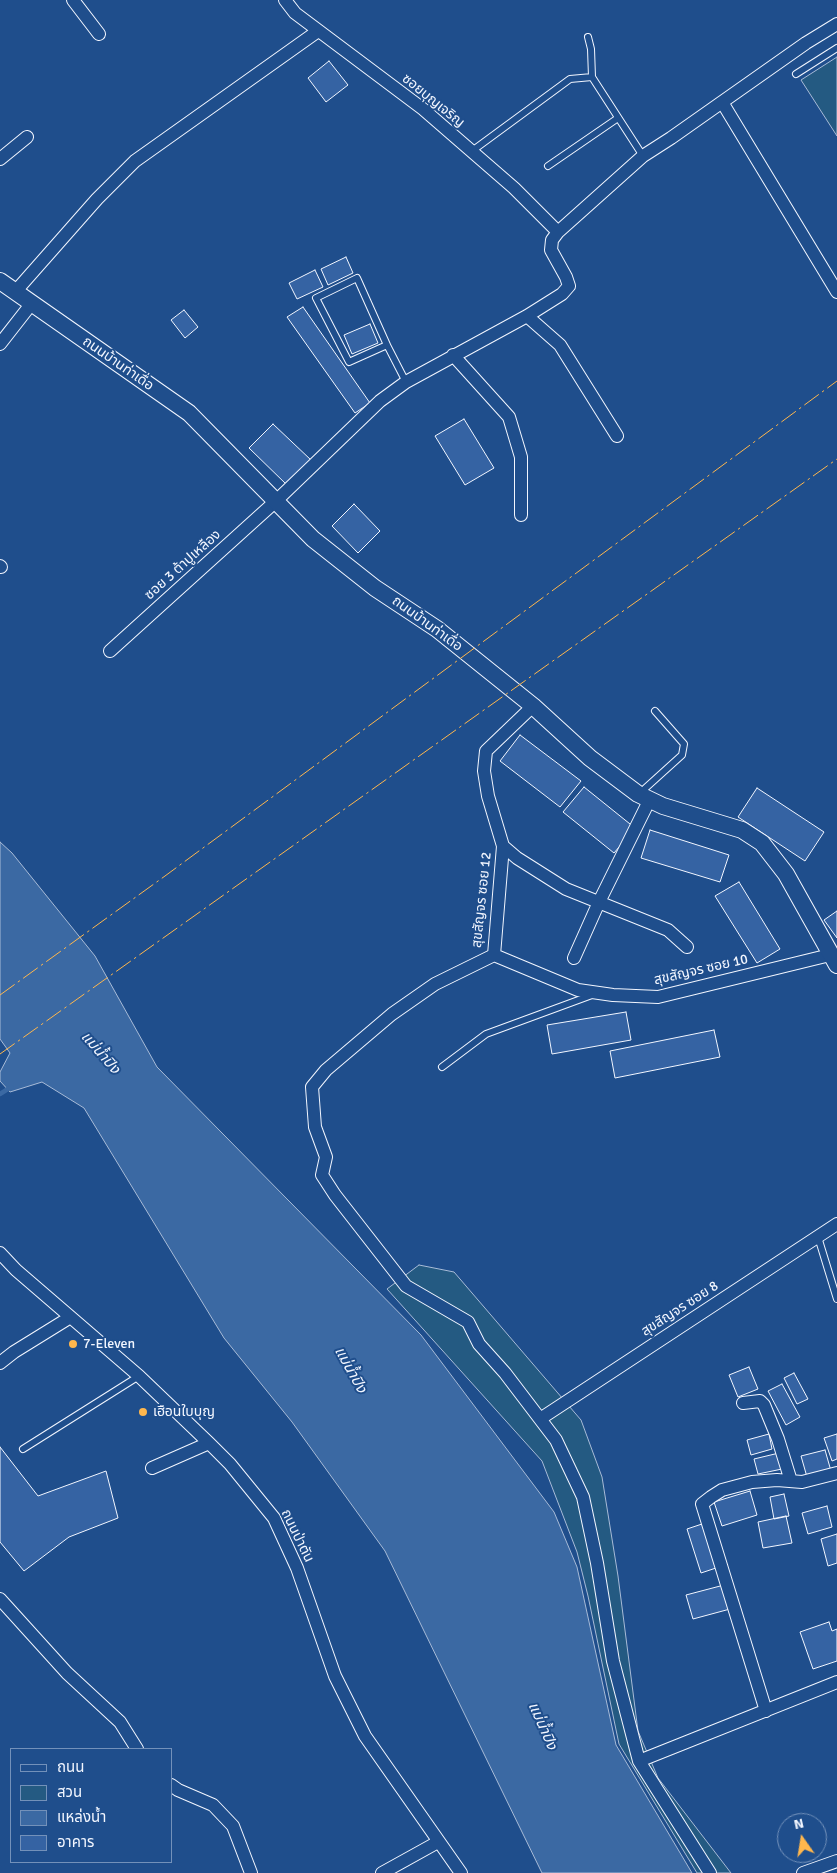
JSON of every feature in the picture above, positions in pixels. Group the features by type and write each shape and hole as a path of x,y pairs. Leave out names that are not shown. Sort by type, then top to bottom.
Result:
{"street":[{"path":"73,0 99,34"},
{"name":"ซอยบุญเจริญ","path":"285,0 295,13 423,109 514,188 558,232"},
{"path":"558,232 643,156 806,43 837,24"},
{"path":"15,292 97,199 135,162 318,31"},
{"path":"722,102 837,292"},
{"path":"0,159 27,138"},
{"name":"ซอย 3 ต้าปูเหลือง","path":"110,651 276,501 380,401 406,382 527,316 562,294 569,286 551,250 552,240 558,232"},
{"name":"ถนนบ้านท่าเดื่อ","path":"0,282 189,413 313,539 375,588 437,629 534,706 590,758 644,797 742,830 762,843 786,874 834,960"},
{"path":"0,344 32,303"},
{"path":"527,316 560,345 617,436"},
{"path":"453,355 509,417 521,457 521,515"},
{"name":"สุขสัญจร ซอย 12","path":"534,706 486,751 484,771 488,796 503,846 494,955 435,984 392,1014 326,1070 312,1087 315,1127 326,1157 322,1175 335,1195 406,1286 468,1322 479,1344 505,1372 540,1419"},
{"path":"574,958 644,797"},
{"path":"503,846 517,858 566,889 668,930 687,947"},
{"name":"สุขสัญจร ซอย 10","path":"494,955 578,990 613,996 658,997 834,960"},
{"name":"สุขสัญจร ซอย 8","path":"540,1419 837,1224"},
{"name":"ถนนป่าตัน","path":"0,1253 69,1318 139,1376 209,1443 230,1464 274,1518 296,1568 335,1676 361,1728 461,1873"},
{"path":"0,1363 14,1352 69,1318"},
{"path":"743,1403 760,1401 764,1405 778,1438 790,1482"},
{"path":"540,1419 556,1440 583,1497 597,1563 613,1661 639,1761 710,1873"},
{"path":"152,1468 209,1443"},
{"path":"766,1711 702,1504 722,1490 752,1482 776,1480 802,1482 837,1473"},
{"path":"0,1600 67,1673 120,1722 136,1748"},
{"path":"639,1761 837,1682"},
{"path":"172,1786 213,1805 233,1826 247,1872"},
{"path":"382,1873 438,1842"},
{"path":"803,1873 837,1861"}],"lane":[{"path":"588,36 591,49 592,77 643,156"},
{"path":"796,74 837,48"},
{"path":"472,151 570,80 592,77"},
{"path":"548,166 618,118"},
{"path":"387,346 349,362 316,298 357,278 387,346 406,382"},
{"path":"644,797 682,755 684,744 655,711"},
{"path":"442,1067 486,1034 598,993"},
{"path":"818,1237 837,1299"},
{"path":"23,1449 139,1376"}],"green space":[{"path":"837,57 837,136 801,80"},
{"path":"419,1265 454,1272 581,1420 602,1477 618,1576 638,1731 658,1778 731,1873 697,1873 619,1744 577,1552 542,1461 387,1289"}],"water":[{"name":"แม่น้ำปิง","path":"0,842 12,853 95,956 157,1067 421,1335 554,1512 577,1567 616,1745 692,1873 542,1873 385,1551 292,1422 224,1338 84,1108 42,1082 10,1092 0,1081 0,1072 10,1053 0,1039"}],"building":[{"path":"329,61 348,85 326,102 308,78"},
{"path":"346,257 353,273 328,285 321,269"},
{"path":"315,270 323,287 297,299 289,283"},
{"path":"303,307 370,403 355,413 287,317"},
{"path":"184,310 198,327 185,338 171,320"},
{"path":"370,324 378,343 352,354 344,335"},
{"path":"464,419 494,468 465,485 435,436"},
{"path":"273,424 311,460 287,485 249,448"},
{"path":"354,504 380,531 358,553 332,526"},
{"path":"520,735 581,781 560,807 500,761"},
{"path":"584,787 635,828 614,853 563,812"},
{"path":"757,788 824,832 805,861 738,817"},
{"path":"650,830 729,855 720,882 641,858"},
{"path":"739,882 780,949 757,963 715,896"},
{"path":"837,911 837,938 824,920"},
{"path":"626,1012 631,1040 552,1054 547,1025"},
{"path":"714,1030 720,1057 615,1078 610,1051"},
{"path":"749,1367 758,1389 738,1397 729,1375"},
{"path":"794,1373 808,1399 797,1404 784,1378"},
{"path":"782,1384 800,1417 786,1425 768,1391"},
{"path":"769,1434 772,1449 751,1455 747,1440"},
{"path":"837,1434 837,1459 832,1461 824,1438"},
{"path":"0,1447 38,1496 106,1471 118,1518 69,1537 24,1571 0,1542"},
{"path":"825,1450 831,1471 807,1477 801,1456"},
{"path":"779,1453 782,1469 758,1474 754,1459"},
{"path":"750,1491 757,1515 722,1526 714,1502"},
{"path":"784,1494 789,1516 774,1519 770,1497"},
{"path":"827,1506 832,1527 808,1534 802,1513"},
{"path":"786,1516 792,1543 763,1548 758,1522"},
{"path":"702,1524 716,1568 701,1573 687,1529"},
{"path":"837,1534 837,1563 828,1566 821,1539"},
{"path":"724,1585 730,1609 693,1619 686,1595"},
{"path":"829,1622 832,1631 837,1629 837,1661 813,1669 800,1632"}],"waterway":[{"path":"0,1094 11,1087"}],"power":[{"path":"0,995 165,876 837,381"},
{"path":"0,1054 837,459"}],"place":[{"name":"7-Eleven","path":"73,1344"},
{"name":"เฮือนใบบุญ","path":"143,1412"}]}
